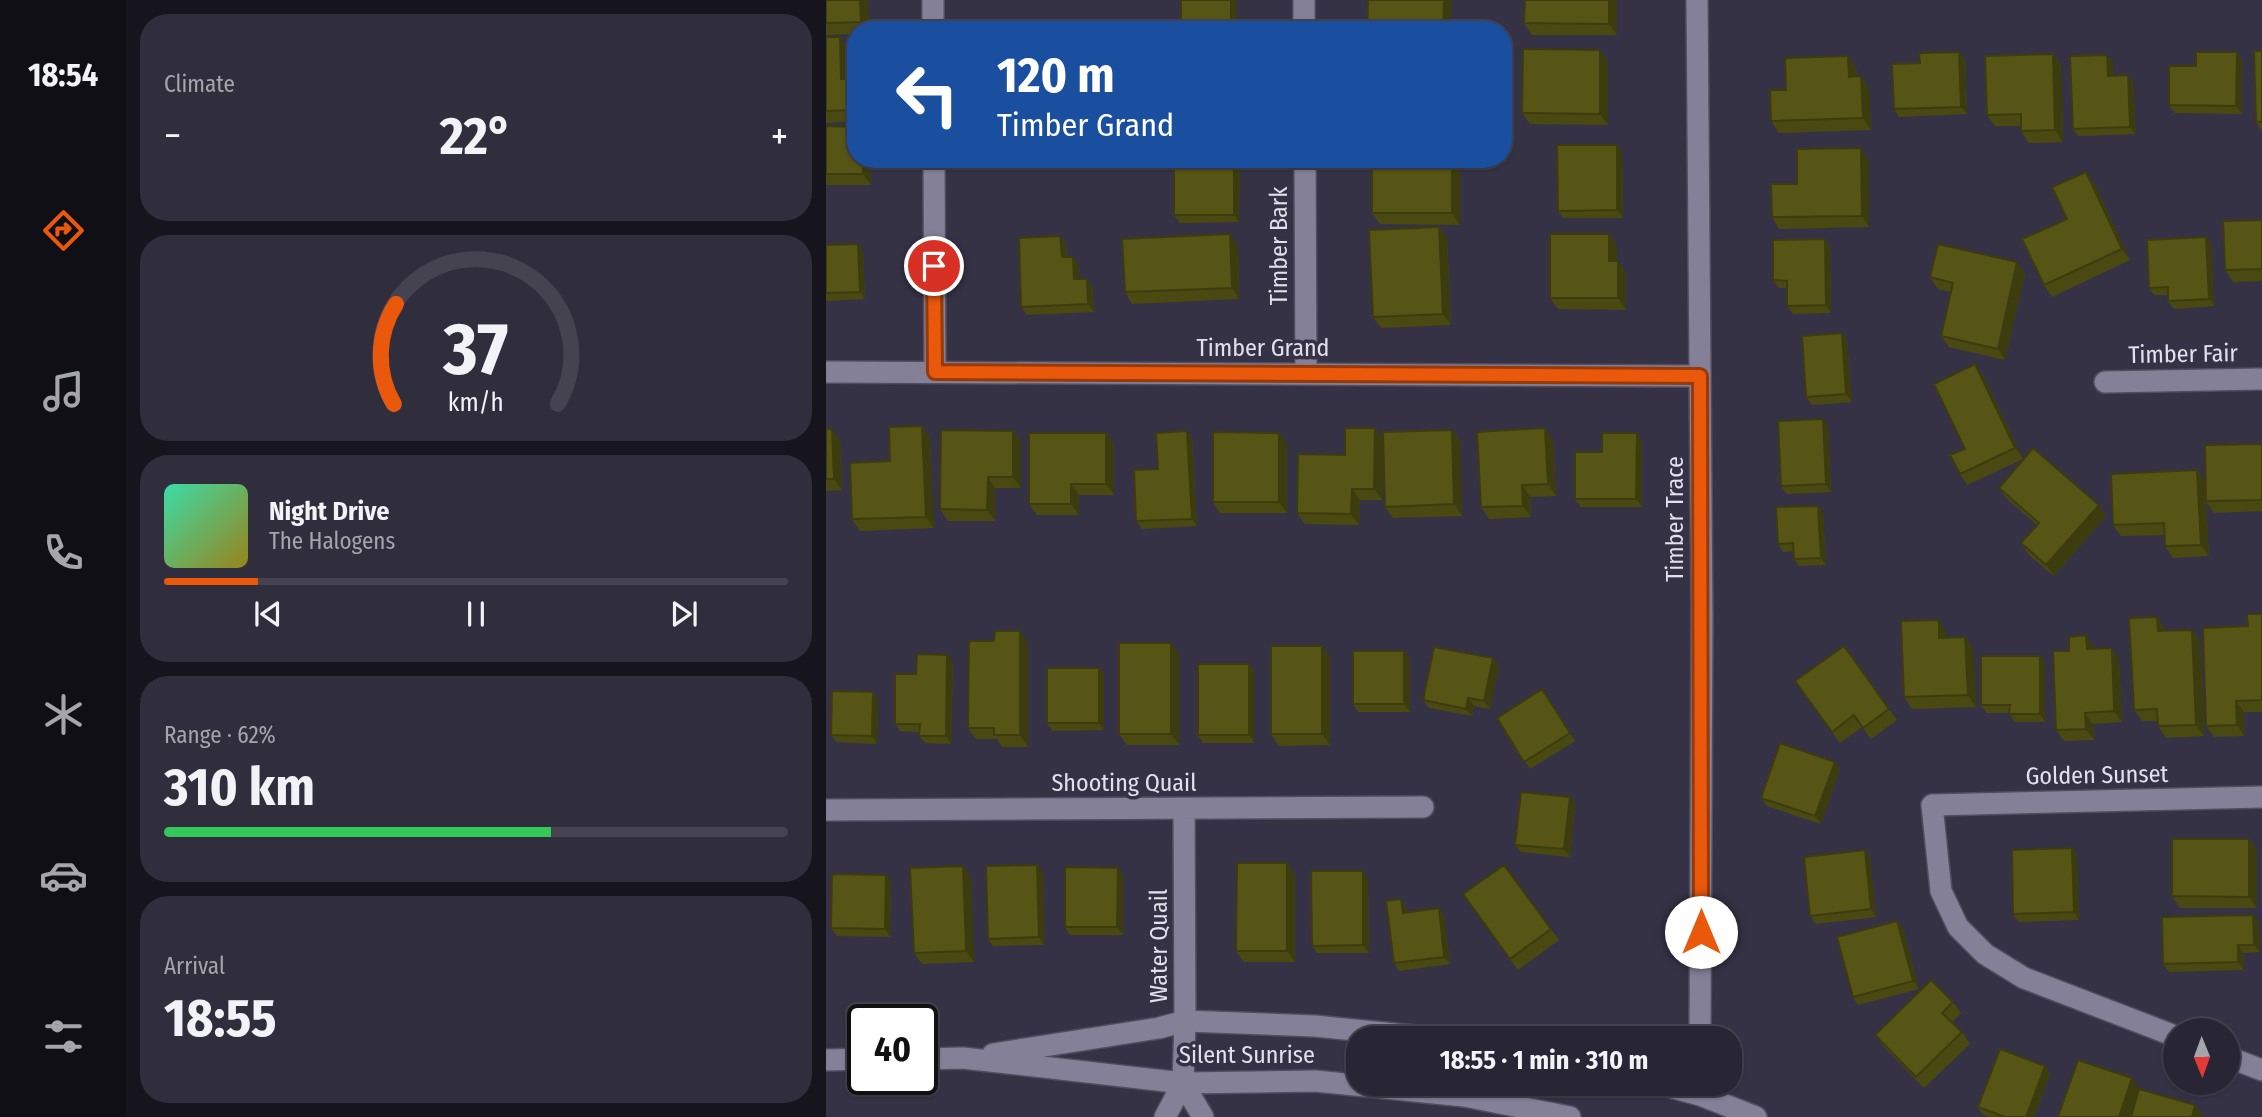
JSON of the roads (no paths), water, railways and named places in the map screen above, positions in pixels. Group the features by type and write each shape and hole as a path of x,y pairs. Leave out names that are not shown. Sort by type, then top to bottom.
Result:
{"street":[{"path":"933,0 933,21"},
{"path":"1304,0 1304,21"},
{"name":"Timber Trace","path":"1697,0 1700,1026"},
{"path":"934,168 935,372"},
{"name":"Timber Bark","path":"1305,168 1306,374"},
{"name":"Timber Grand","path":"826,372 1700,376"},
{"name":"Timber Fair","path":"2105,382 2262,379"},
{"name":"Golden Sunset","path":"2163,1031 2024,978 1985,954 1958,927 1941,891 1932,805 2262,797"},
{"name":"Shooting Quail","path":"826,810 1423,807"},
{"name":"Water Quail","path":"1165,1117 1183,1083 1184,809"},
{"name":"Silent Sunrise","path":"938,1059 963,1058 1159,1028 1185,1021 1346,1029"},
{"name":"Silent Sunrise","path":"963,1058 1183,1083 1315,1081 1464,1096 1570,1117"},
{"path":"826,1060 847,1059"},
{"path":"2240,1062 2262,1070"},
{"path":"1183,1083 1203,1117"},
{"path":"1699,1117 1700,1096"},
{"path":"1714,1096 1756,1117"}]}
